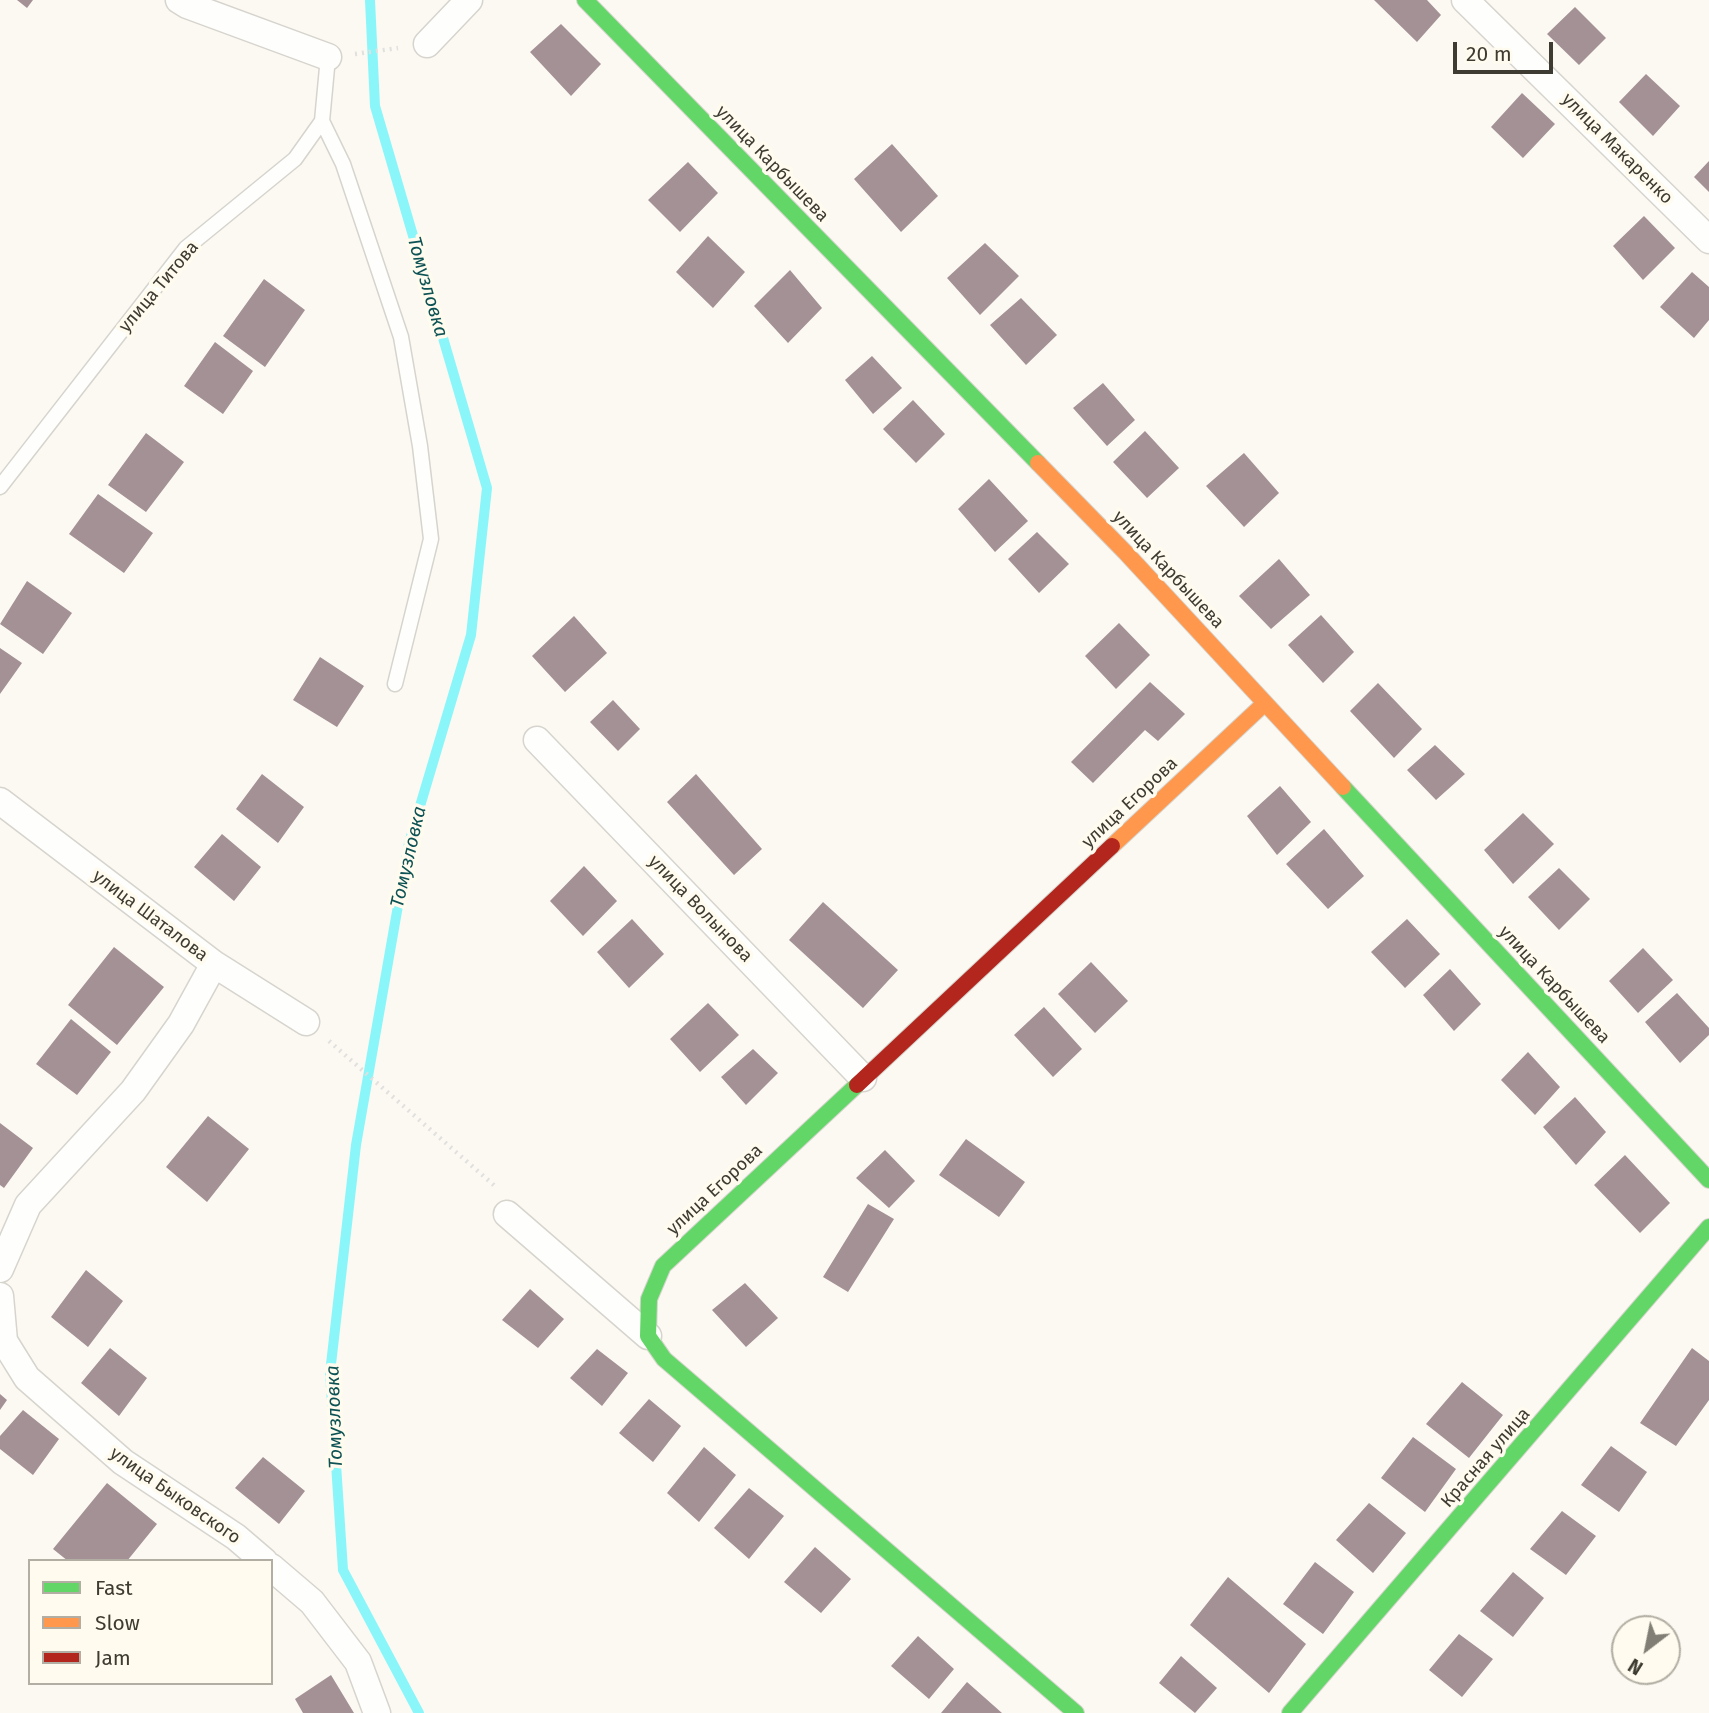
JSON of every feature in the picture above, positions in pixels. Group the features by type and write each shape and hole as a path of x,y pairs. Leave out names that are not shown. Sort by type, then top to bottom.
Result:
{"street":[{"path":"179,0 340,56"},
{"path":"427,44 469,0"},
{"name":"улица Карбышева","path":"584,0 1126,553 1709,1180"},
{"name":"улица Макаренко","path":"1465,0 1709,240"},
{"name":"улица Егорова","path":"648,1336 649,1299 663,1266 1265,703"},
{"name":"улица Волынова","path":"537,740 863,1078"},
{"name":"улица Шаталова","path":"0,801 214,964 306,1022"},
{"path":"0,1269 28,1205 132,1091 181,1024 214,964"},
{"path":"507,1214 648,1336 664,1359 1076,1713"},
{"name":"Красная улица","path":"1290,1713 1709,1227"},
{"name":"улица Быковского","path":"0,1296 5,1341 27,1378 123,1462 236,1537 262,1559"},
{"path":"273,1569 312,1602 358,1662 377,1713"}],"lane":[{"path":"340,56 322,121 343,164 401,337 431,540 395,684"},
{"name":"улица Титова","path":"0,487 186,248 295,159 322,121"}],"path":[{"path":"340,56 427,44"},
{"path":"306,1022 419,1121"}],"building":[{"path":"17,0 33,0 27,8"},
{"path":"1374,0 1427,0 1441,15 1417,42"},
{"path":"1575,7 1606,38 1579,65 1547,34"},
{"path":"561,24 601,64 571,96 530,52"},
{"path":"1646,74 1680,106 1653,136 1619,102"},
{"path":"1522,93 1555,124 1523,158 1491,127"},
{"path":"892,144 938,196 901,232 854,179"},
{"path":"1709,161 1709,192 1694,177"},
{"path":"688,162 718,193 680,232 648,200"},
{"path":"1644,216 1675,248 1643,280 1613,246"},
{"path":"708,236 745,272 713,308 676,272"},
{"path":"985,243 1019,276 980,315 947,278"},
{"path":"790,270 822,308 788,343 754,306"},
{"path":"1692,272 1709,287 1709,320 1694,338 1660,307"},
{"path":"264,279 305,310 265,367 223,336"},
{"path":"1021,298 1057,335 1026,365 990,325"},
{"path":"215,342 253,371 223,414 184,386"},
{"path":"872,356 902,388 873,414 845,380"},
{"path":"1103,383 1135,420 1107,446 1073,408"},
{"path":"913,400 945,434 916,463 883,429"},
{"path":"1145,431 1179,468 1147,498 1113,462"},
{"path":"146,433 184,462 146,512 108,485"},
{"path":"1244,453 1279,493 1244,527 1206,486"},
{"path":"989,479 1028,521 995,552 958,509"},
{"path":"98,494 153,533 124,573 69,534"},
{"path":"1037,532 1069,564 1039,593 1008,559"},
{"path":"1279,559 1310,595 1271,629 1239,596"},
{"path":"27,581 72,613 43,654 0,624"},
{"path":"1321,615 1354,652 1323,683 1288,645"},
{"path":"574,616 607,653 565,692 532,656"},
{"path":"1119,623 1150,655 1116,689 1085,656"},
{"path":"0,648 22,663 0,694"},
{"path":"320,657 364,686 337,727 293,700"},
{"path":"1150,682 1185,714 1158,741 1145,730 1093,783 1071,762"},
{"path":"1378,683 1422,729 1394,758 1350,711"},
{"path":"613,700 640,729 618,751 590,722"},
{"path":"1435,745 1465,774 1436,800 1407,770"},
{"path":"262,774 304,807 278,843 236,809"},
{"path":"696,774 762,849 734,875 667,802"},
{"path":"1280,786 1311,822 1277,855 1247,816"},
{"path":"1523,813 1554,844 1513,884 1484,850"},
{"path":"1324,829 1364,876 1328,909 1286,864"},
{"path":"222,834 261,867 234,901 194,867"},
{"path":"584,866 617,901 583,936 550,901"},
{"path":"1559,868 1590,899 1559,930 1528,897"},
{"path":"823,902 898,970 863,1008 789,940"},
{"path":"632,919 664,954 629,988 597,952"},
{"path":"1407,919 1440,954 1405,988 1371,952"},
{"path":"114,947 164,987 117,1045 68,1005"},
{"path":"1643,948 1673,980 1638,1013 1609,981"},
{"path":"1091,962 1128,1001 1095,1033 1058,994"},
{"path":"1450,969 1481,1004 1454,1031 1423,995"},
{"path":"1677,993 1709,1028 1709,1035 1680,1063 1645,1022"},
{"path":"708,1003 739,1035 700,1072 670,1039"},
{"path":"1044,1007 1082,1049 1053,1077 1014,1035"},
{"path":"71,1019 111,1052 77,1095 36,1064"},
{"path":"753,1049 778,1073 746,1105 721,1077"},
{"path":"1528,1052 1560,1087 1535,1115 1501,1080"},
{"path":"1575,1097 1606,1132 1576,1165 1543,1127"},
{"path":"208,1116 249,1149 207,1202 166,1167"},
{"path":"0,1123 33,1148 4,1188 0,1185"},
{"path":"966,1139 1025,1182 999,1217 939,1175"},
{"path":"885,1150 915,1181 889,1208 856,1178"},
{"path":"1625,1155 1670,1203 1640,1233 1594,1185"},
{"path":"868,1204 894,1219 848,1292 823,1277"},
{"path":"86,1270 123,1301 88,1347 51,1317"},
{"path":"745,1283 778,1318 746,1347 712,1310"},
{"path":"530,1289 564,1319 538,1348 502,1320"},
{"path":"110,1348 147,1378 119,1416 81,1383"},
{"path":"1692,1348 1709,1361 1709,1400 1676,1446 1640,1423"},
{"path":"597,1349 628,1373 602,1406 570,1378"},
{"path":"1462,1382 1503,1415 1469,1458 1426,1424"},
{"path":"0,1394 7,1400 0,1410"},
{"path":"649,1399 681,1426 653,1462 619,1433"},
{"path":"23,1410 59,1439 33,1475 0,1449 0,1436"},
{"path":"1413,1437 1456,1469 1425,1512 1381,1478"},
{"path":"1611,1446 1647,1472 1619,1512 1581,1485"},
{"path":"704,1447 736,1475 699,1522 667,1493"},
{"path":"263,1457 305,1491 279,1524 235,1488"},
{"path":"107,1483 157,1524 129,1559 66,1559 53,1549"},
{"path":"749,1488 784,1516 749,1559 714,1528"},
{"path":"1369,1503 1406,1533 1373,1573 1336,1540"},
{"path":"1562,1511 1596,1536 1566,1575 1530,1549"},
{"path":"815,1547 851,1579 821,1613 784,1582"},
{"path":"1315,1562 1354,1592 1323,1634 1283,1604"},
{"path":"1513,1572 1544,1598 1513,1637 1480,1611"},
{"path":"1228,1577 1306,1644 1269,1693 1190,1625"},
{"path":"1459,1634 1493,1659 1462,1697 1429,1670"},
{"path":"918,1636 954,1669 929,1699 891,1666"},
{"path":"1181,1656 1217,1688 1195,1713 1159,1683"},
{"path":"331,1675 354,1713 303,1713 295,1699"},
{"path":"967,1682 1002,1713 941,1713"}],"waterway":[{"name":"Томузловка","path":"370,0 375,106 487,488 471,635 409,843 356,1145 330,1373 343,1570 419,1713"}],"traffic: fast":[{"path":"585,0 1038,463"},
{"path":"1343,787 1709,1180"},
{"path":"857,1085 663,1266 649,1299 648,1336 664,1359 1076,1713"},
{"path":"1290,1713 1709,1227"}],"traffic: slow":[{"path":"1038,463 1126,553 1343,787"},
{"path":"1112,846 1265,703"}],"traffic: jam":[{"path":"857,1085 1112,846"}]}
